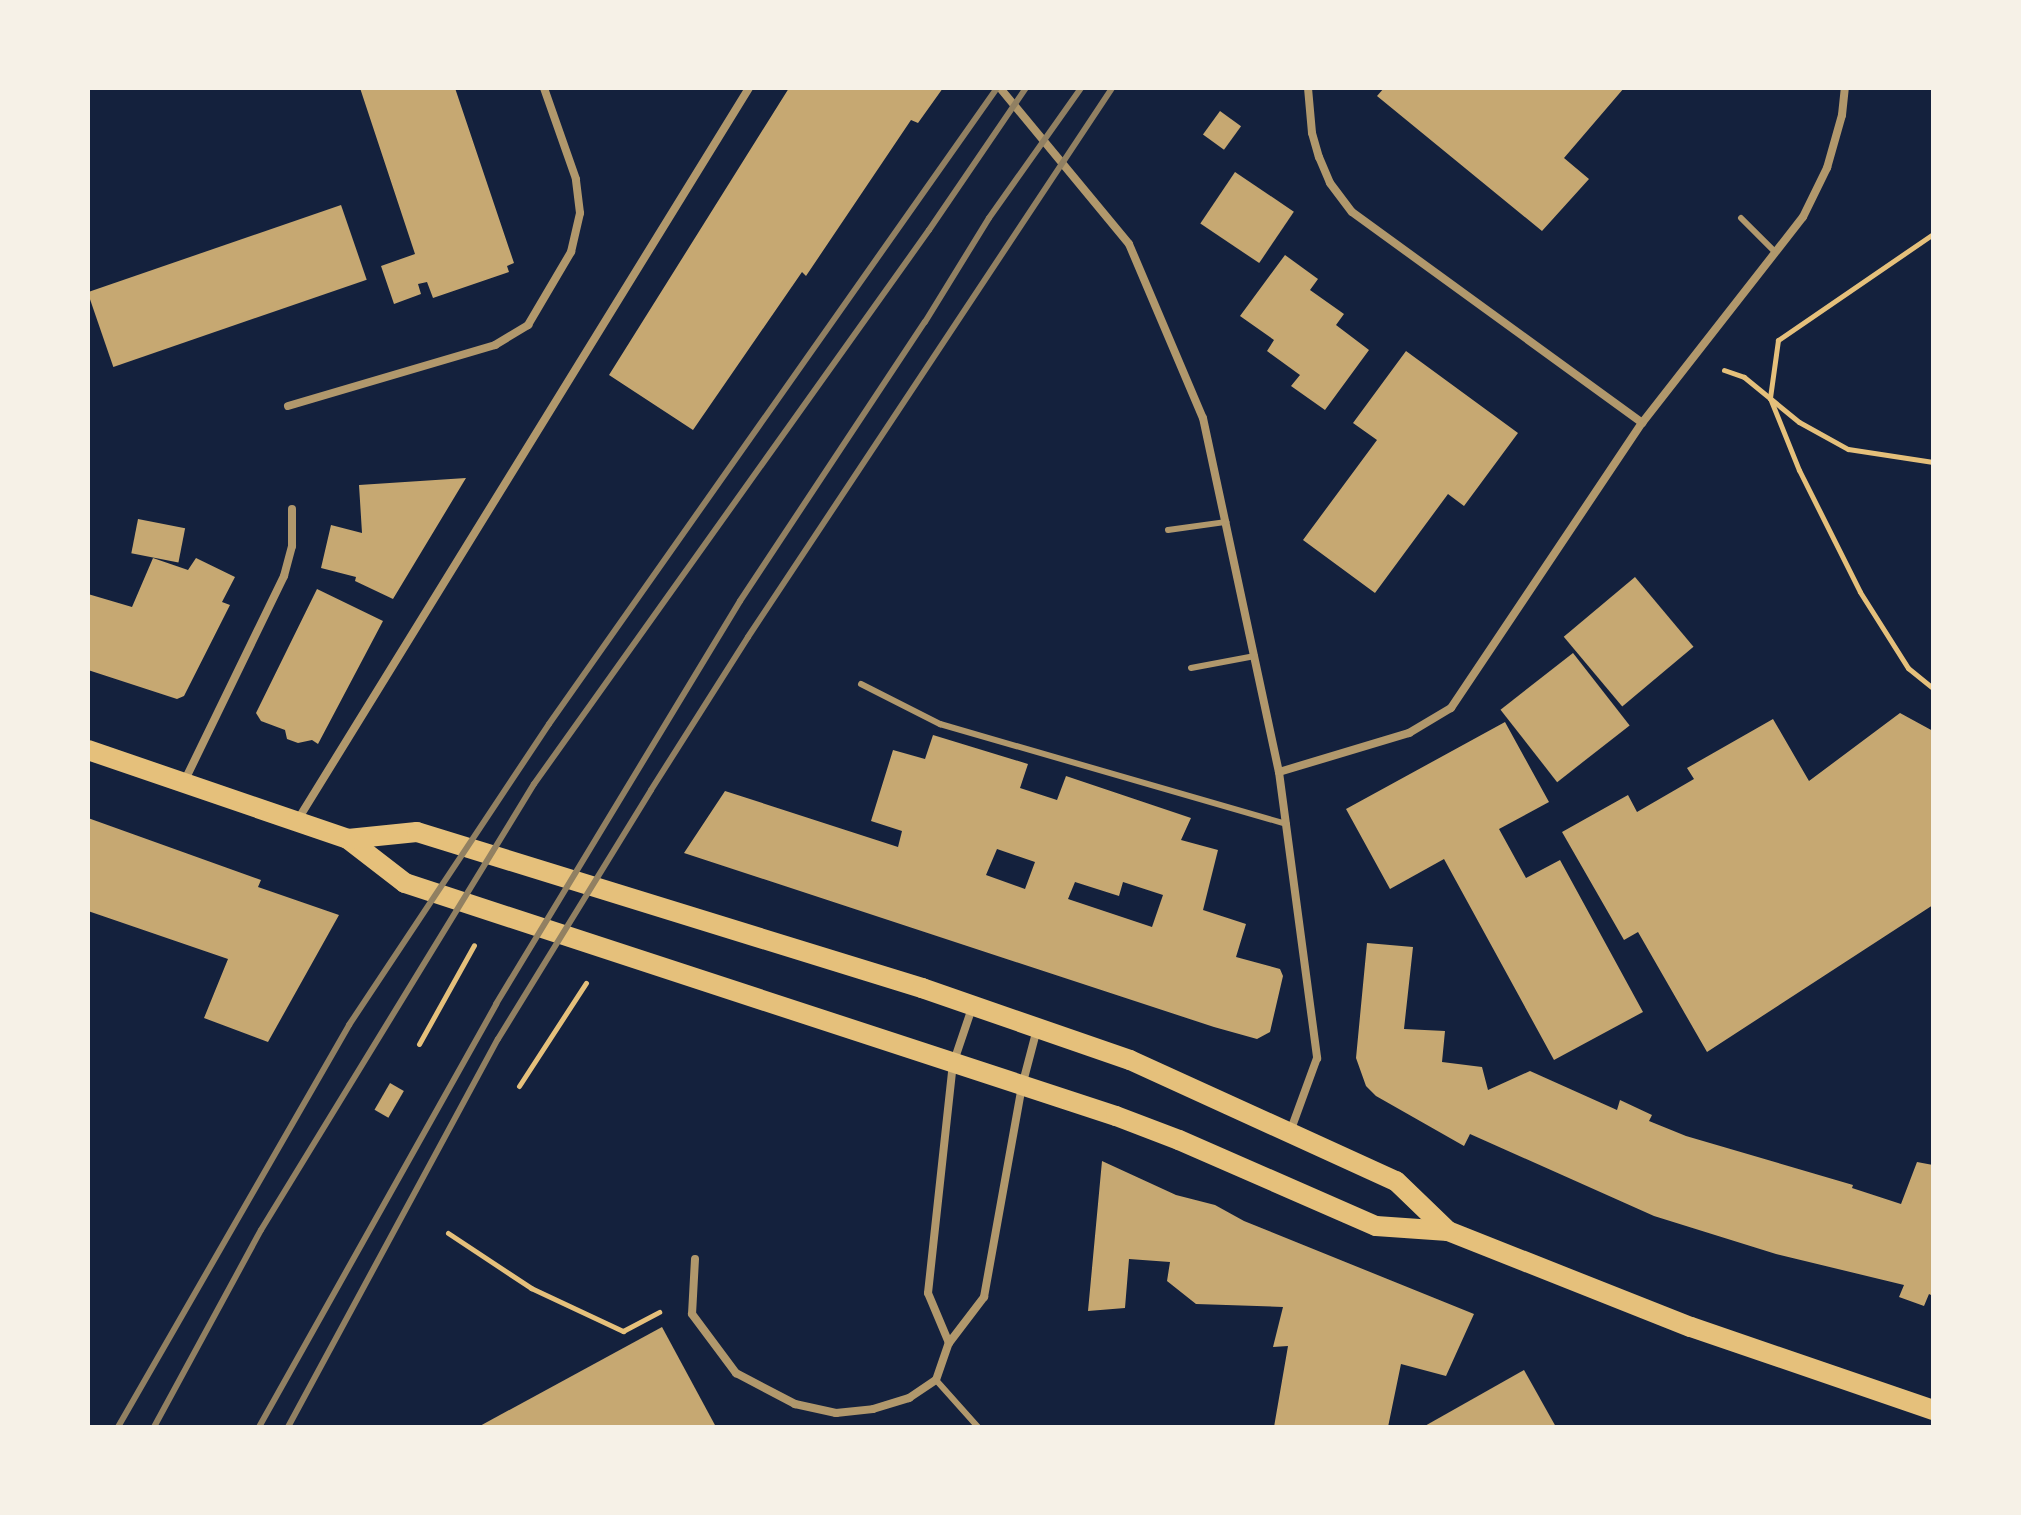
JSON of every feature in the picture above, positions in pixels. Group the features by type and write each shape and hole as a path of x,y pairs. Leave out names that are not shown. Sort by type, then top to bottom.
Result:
{"main road":[{"path":"88,750 348,839 405,883 1179,1140 1376,1226 1448,1231 1691,1327 1933,1410"},
{"path":"348,839 417,832 973,1005 1130,1060 1396,1181 1448,1231"}],"street":[{"path":"288,406 495,345 528,325 571,252 580,213 576,179 544,88"},
{"path":"296,821 749,88"},
{"path":"1000,88 1129,244 1203,418 1279,772 1317,1058 1290,1132"},
{"path":"1308,88 1312,133 1319,157 1330,183 1352,212 1642,423"},
{"path":"1279,772 1409,733 1451,708 1642,423 1803,217 1827,168 1842,115 1845,88"},
{"path":"184,782 284,576 292,546 292,509"},
{"path":"949,1343 928,1293 953,1064 973,1005"},
{"path":"695,1259 692,1314 736,1373 795,1404 836,1413 873,1409 909,1398 936,1380 949,1343 984,1297 1022,1086 1037,1027"}],"lane":[{"path":"1741,218 1775,252"},
{"path":"1168,530 1226,522"},
{"path":"1191,668 1255,656"},
{"path":"861,684 940,724 1287,824"},
{"path":"936,1380 978,1427"}],"path":[{"path":"1933,234 1778,340 1770,398 1799,470 1860,592 1908,668 1933,688"},
{"path":"1683,369 1715,367 1744,377 1799,422 1848,449 1933,462"},
{"path":"419,1044 474,945"},
{"path":"519,1086 587,981"},
{"path":"448,1233 531,1288 623,1331 656,1312 692,1314"}],"building":[{"path":"360,88 455,88 514,263 507,266 509,272 433,298 427,282 418,284 421,294 394,304 381,266 415,254"},
{"path":"789,88 943,88 918,123 911,120 806,276 802,272 693,430 609,375"},
{"path":"1384,88 1624,88 1564,158 1589,179 1542,231 1377,96"},
{"path":"1220,111 1241,126 1224,150 1203,134"},
{"path":"1235,172 1294,212 1259,263 1200,223"},
{"path":"341,205 367,280 113,367 88,292"},
{"path":"1285,255 1318,279 1310,290 1344,314 1336,325 1369,350 1325,410 1291,386 1300,375 1267,351 1274,340 1240,316"},
{"path":"1406,351 1518,433 1464,506 1448,494 1375,593 1303,540 1377,440 1353,423"},
{"path":"466,478 393,599 355,581 356,577 321,568 331,525 362,533 359,485"},
{"path":"138,519 185,528 178,563 131,553"},
{"path":"153,558 188,570 196,558 235,577 222,602 230,605 184,696 177,699 88,670 88,594 132,607"},
{"path":"1635,577 1693,647 1622,706 1564,637"},
{"path":"317,589 383,621 318,744 312,740 298,743 287,739 285,730 261,721 256,713"},
{"path":"1573,653 1630,725 1557,782 1501,710"},
{"path":"1900,713 1933,731 1933,905 1707,1052 1638,932 1624,940 1562,832 1628,795 1637,812 1694,779 1687,768 1773,719 1809,781"},
{"path":"1505,722 1549,802 1499,829 1526,878 1560,860 1643,1012 1554,1060 1444,859 1390,889 1346,809"},
{"path":"933,735 1028,764 1020,788 1057,800 1066,776 1191,818 1181,840 1218,850 1203,910 1246,924 1236,957 1280,969 1283,976 1270,1032 1257,1039 1214,1027 684,853 725,791 898,847 902,831 871,821 893,750 925,759","holes":["997,849 1035,862 1025,889 986,875","1075,882 1119,896 1123,882 1163,895 1152,927 1068,899"]},
{"path":"88,818 261,880 258,887 339,915 268,1042 204,1018 228,959 88,911"},
{"path":"1367,943 1413,947 1404,1029 1445,1031 1442,1062 1482,1067 1488,1090 1530,1071 1617,1110 1620,1100 1652,1115 1649,1121 1686,1136 1853,1185 1852,1188 1901,1204 1917,1162 1933,1165 1933,1296 1929,1294 1924,1306 1899,1297 1904,1285 1776,1254 1654,1216 1470,1134 1464,1146 1376,1096 1366,1086 1356,1058"},
{"path":"390,1083 404,1091 388,1118 374,1110"},
{"path":"1102,1161 1176,1195 1215,1205 1244,1221 1474,1314 1446,1376 1401,1364 1388,1427 1274,1427 1288,1346 1273,1347 1283,1307 1196,1304 1167,1281 1170,1262 1129,1259 1125,1308 1088,1311"},
{"path":"662,1327 716,1427 478,1427"},
{"path":"1524,1370 1556,1427 1423,1427"}],"railway":[{"path":"118,1427 349,1025 549,724 997,88"},
{"path":"154,1427 261,1230 534,784 929,230 1026,88"},
{"path":"259,1427 496,1004 740,601 925,322 989,218 1081,88"},
{"path":"288,1427 498,1039 651,790 748,637 1112,88"}]}
